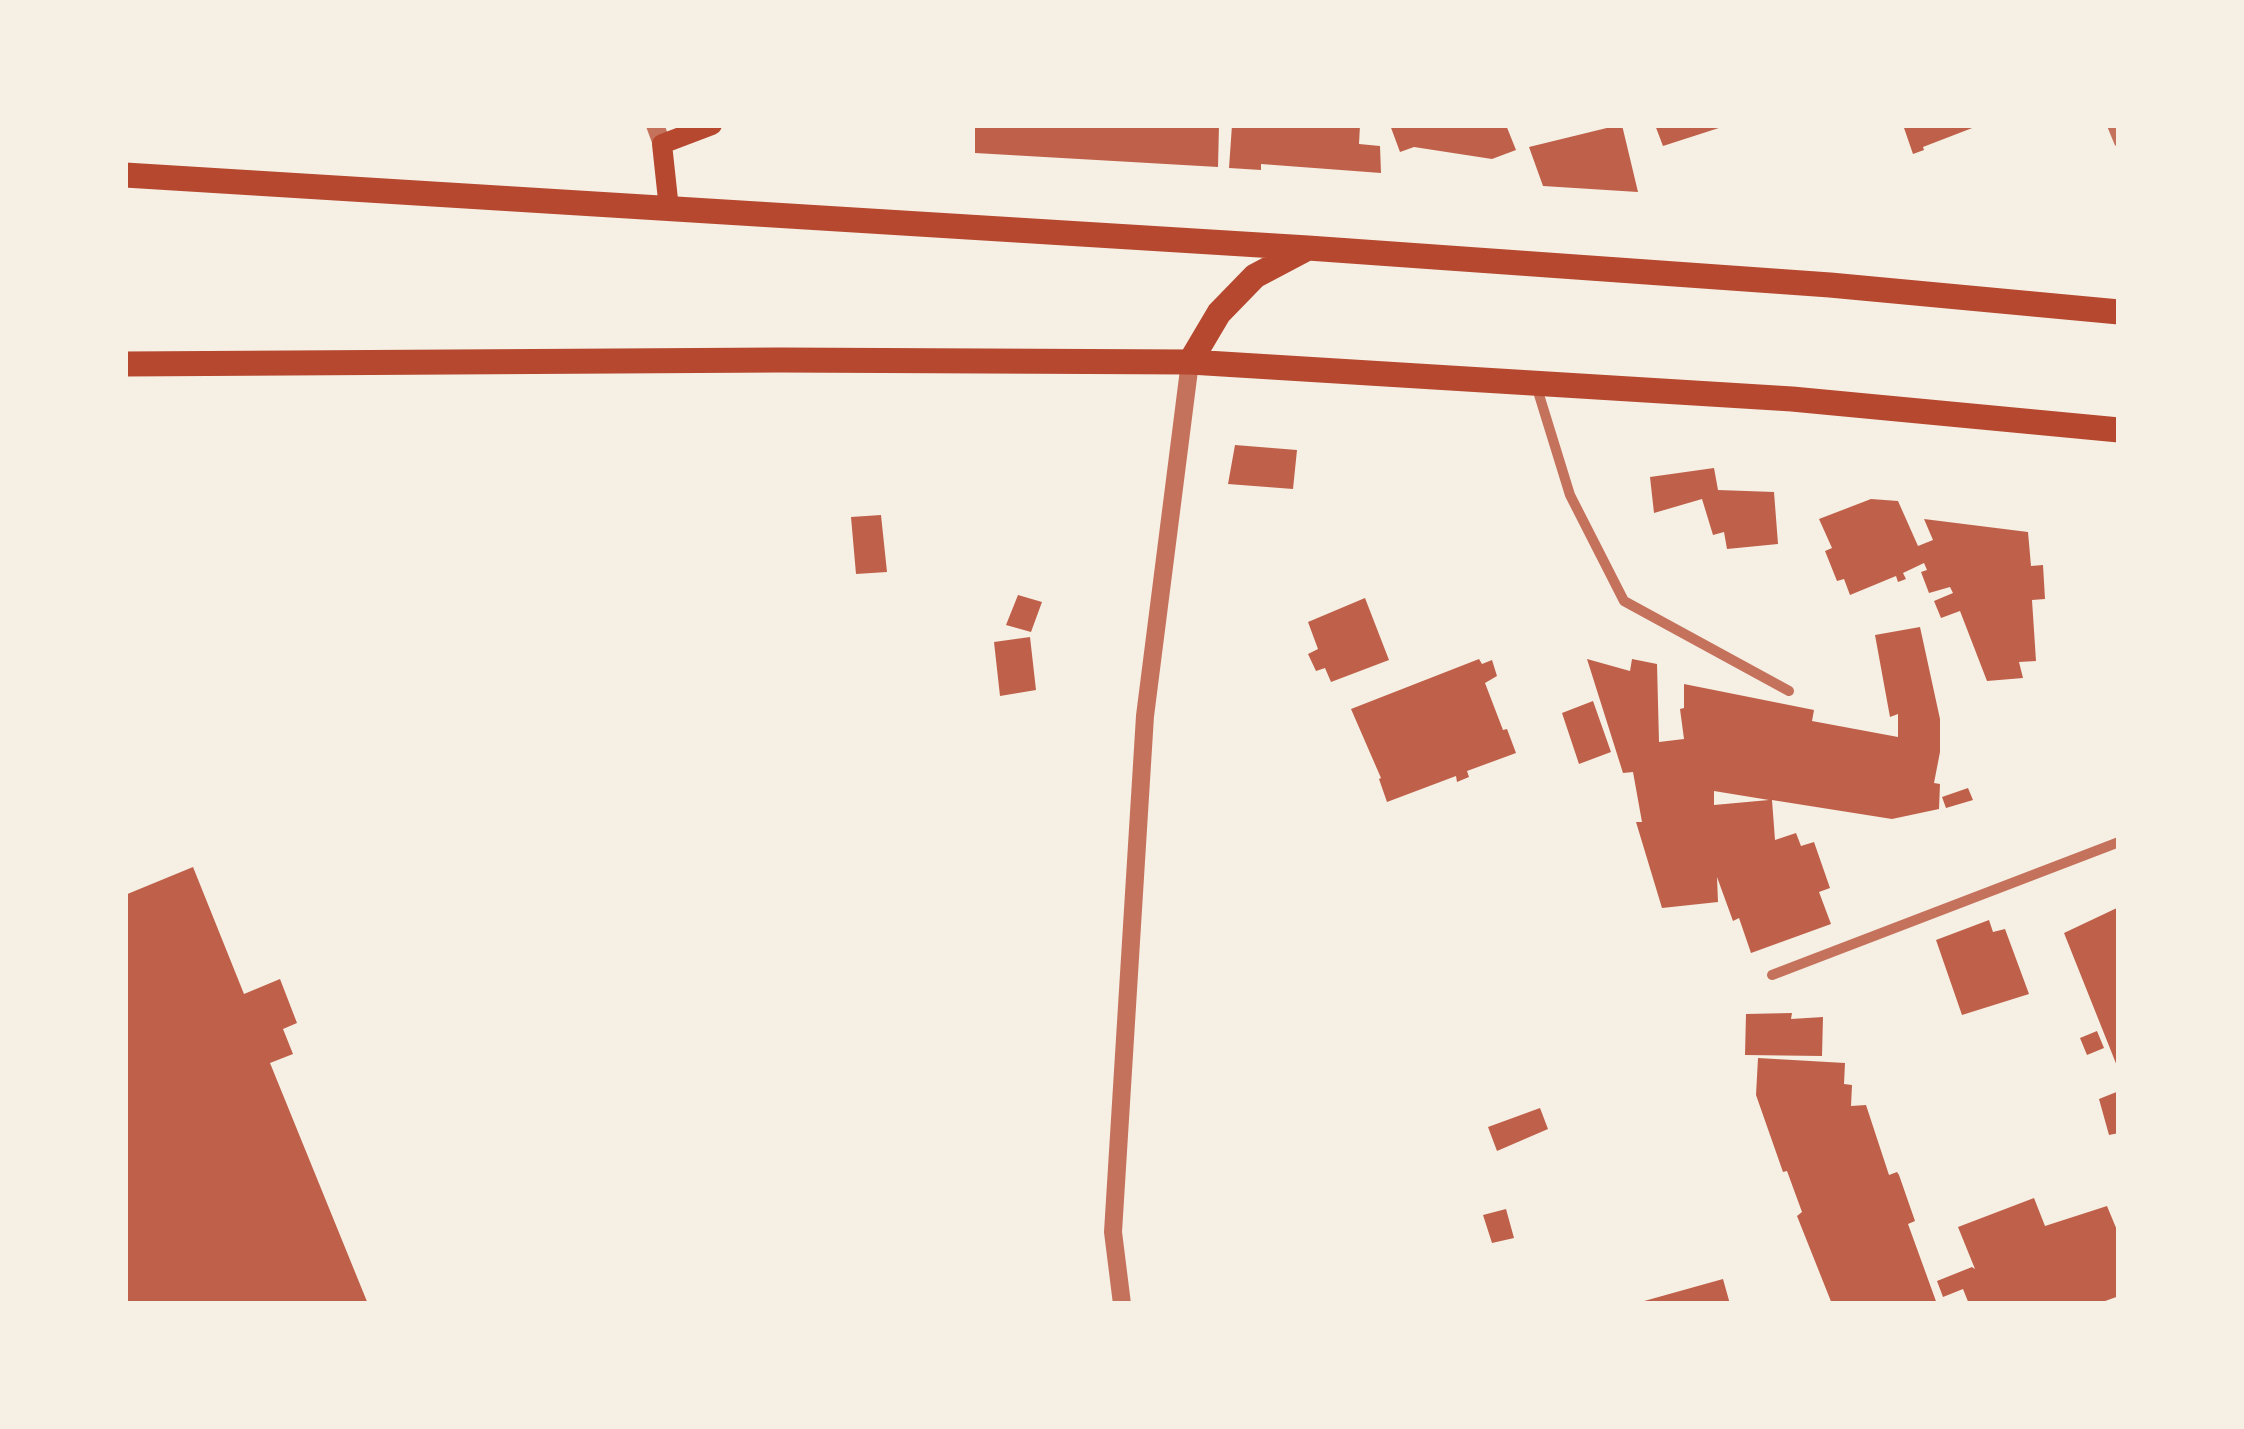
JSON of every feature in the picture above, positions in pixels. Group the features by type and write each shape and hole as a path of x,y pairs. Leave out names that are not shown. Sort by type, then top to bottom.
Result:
{"main road":[{"path":"669,209 659,134 712,125"},
{"path":"125,175 1308,248 1811,284 2119,312"},
{"path":"1190,362 1219,313 1255,276 1308,248"},
{"path":"125,364 1190,362 1792,399 2119,430"}],"street":[{"path":"2112,125 2119,142"},
{"path":"1122,1304 1113,1232 1145,716 1190,362"},
{"path":"1536,384 1570,495 1624,601 1789,691"},
{"path":"1772,974 2119,842"}],"building":[{"path":"975,125 1219,125 1218,167 975,153"},
{"path":"1232,125 1360,125 1359,144 1380,146 1381,173 1261,164 1261,170 1229,168"},
{"path":"1390,125 1506,125 1516,150 1492,159 1414,147 1400,152"},
{"path":"1622,125 1638,192 1543,186 1529,147"},
{"path":"1655,125 1725,125 1725,126 1663,146"},
{"path":"1903,125 1980,125 1913,154"},
{"path":"1235,445 1297,450 1293,489 1228,484"},
{"path":"1714,468 1718,490 1774,492 1778,544 1727,549 1724,532 1713,535 1702,499 1654,513 1650,477"},
{"path":"1871,499 1898,501 1918,546 1933,540 1924,519 2028,532 2031,566 2043,565 2045,599 2032,600 2036,661 2019,662 2023,678 1987,681 1960,611 1941,618 1934,601 1953,593 1950,587 1929,593 1921,572 1927,570 1924,563 1903,573 1906,579 1898,582 1896,576 1850,595 1844,579 1837,581 1825,551 1832,548 1819,519"},
{"path":"881,515 887,572 856,574 851,517"},
{"path":"1018,595 1042,602 1031,632 1006,625"},
{"path":"1365,598 1389,660 1331,682 1325,668 1316,671 1308,654 1318,649 1308,622"},
{"path":"1920,627 1940,719 1940,752 1934,783 1940,784 1939,809 1892,819 1772,800 1775,840 1796,833 1801,846 1814,842 1830,888 1819,892 1831,924 1751,953 1739,918 1733,921 1717,877 1718,902 1662,908 1636,822 1642,822 1633,772 1623,773 1587,659 1630,671 1632,659 1657,664 1659,742 1684,739 1680,709 1684,708 1684,684 1814,710 1812,721 1898,737 1898,714 1890,717 1875,635","holes":["1714,791 1769,800 1714,805"]},
{"path":"1030,637 1036,690 1000,696 994,642"},
{"path":"1479,659 1482,664 1492,660 1497,676 1485,683 1516,753 1467,771 1469,777 1457,782 1456,776 1387,802 1381,778 1351,709"},
{"path":"1593,701 1611,752 1579,764 1562,713"},
{"path":"1968,788 1973,800 1946,808 1942,797"},
{"path":"193,867 244,994 280,979 297,1023 283,1029 293,1054 270,1063 368,1304 125,1304 125,895"},
{"path":"2119,907 2116,1019 2119,1071 2064,933"},
{"path":"1989,920 1993,932 2005,929 2029,994 1962,1015 1936,940"},
{"path":"1792,1013 1791,1019 1823,1017 1822,1056 1745,1055 1746,1014"},
{"path":"2097,1031 2104,1048 2087,1055 2080,1038"},
{"path":"1758,1058 1845,1063 1844,1084 1852,1085 1851,1106 1866,1105 1889,1175 1899,1175 1915,1221 1908,1224 1937,1304 1832,1304 1797,1216 1802,1212 1787,1171 1783,1172 1756,1095"},
{"path":"2119,1091 2119,1133 2109,1135 2099,1099"},
{"path":"1540,1108 1548,1129 1497,1151 1488,1127"},
{"path":"2034,1198 2045,1226 2107,1206 2119,1235 2119,1296 2097,1304 1969,1304 1963,1289 1943,1297 1937,1281 1975,1269 1958,1227"},
{"path":"1506,1209 1514,1238 1492,1243 1483,1215"},
{"path":"1723,1279 1730,1304 1637,1304 1637,1303"}]}
